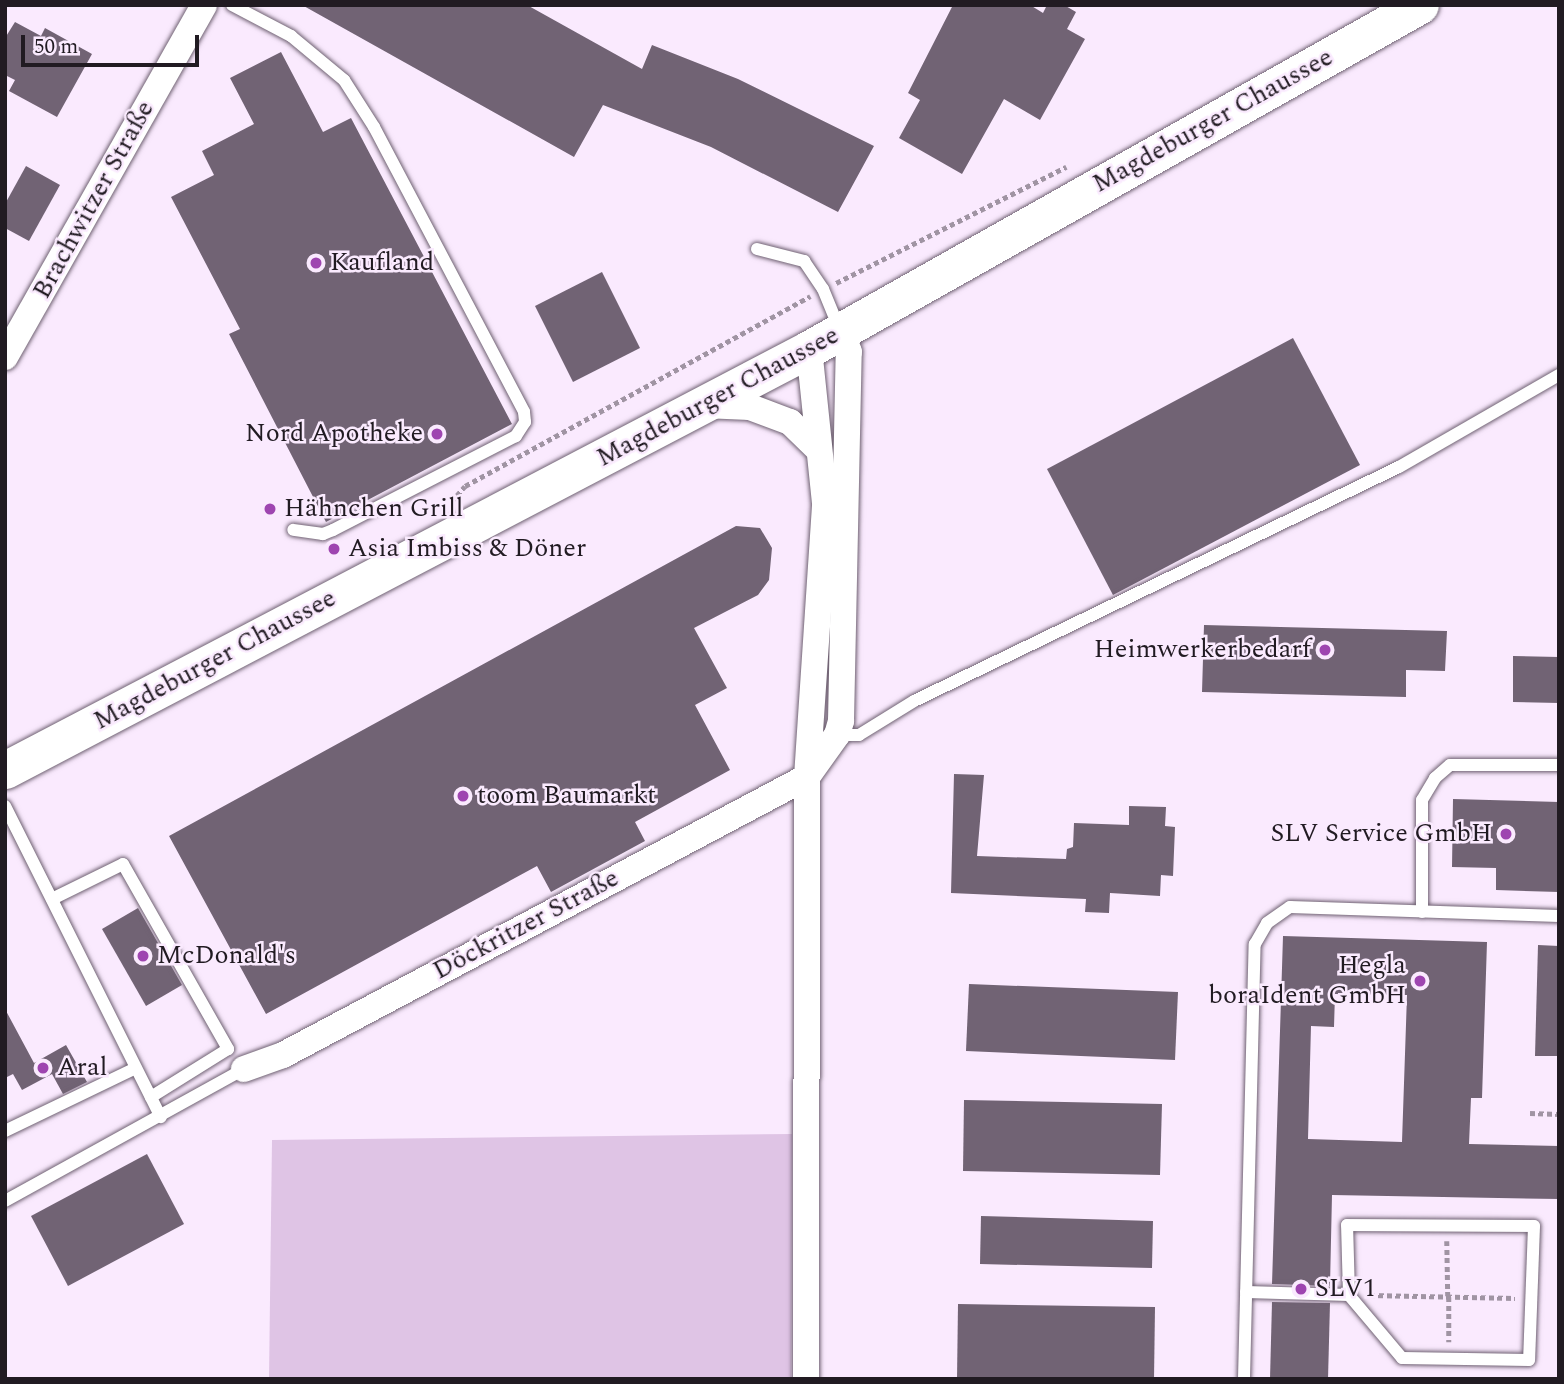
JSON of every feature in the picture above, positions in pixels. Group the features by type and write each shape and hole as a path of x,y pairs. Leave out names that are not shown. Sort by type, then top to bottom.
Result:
{"main road":[{"name":"Magdeburger Chaussee","path":"5,770 809,349 1420,5"}],"street":[{"name":"Brachwitzer Straße","path":"5,357 204,5"},
{"path":"837,735 849,352 841,331"},
{"path":"806,1379 807,777 825,503 809,349"},
{"path":"702,405 750,407 790,422 819,450"},
{"name":"Döckritzer Straße","path":"244,1069 283,1055 807,777 837,735"}],"lane":[{"path":"232,5 291,36 344,80 374,127 524,412 525,422 516,436 345,524 323,534 293,530"},
{"path":"757,250 804,261 823,289 841,331"},
{"path":"837,735 859,734 914,701 1276,528 1398,467 1559,375"},
{"path":"1422,912 1422,800 1435,778 1450,765 1559,765"},
{"path":"5,806 161,1118"},
{"path":"52,899 123,864 228,1049 151,1097"},
{"path":"1244,1379 1255,944 1267,923 1290,907 1559,916"},
{"path":"5,1131 136,1068"},
{"path":"5,1201 161,1118 244,1069"},
{"path":"1347,1225 1534,1226 1529,1360 1402,1358 1349,1295 1347,1225"},
{"path":"1246,1292 1349,1295"}],"path":[{"path":"442,511 465,486 823,289 1070,165"},
{"path":"1530,1113 1559,1114"},
{"path":"1447,1225 1449,1360"},
{"path":"1349,1295 1531,1298"}],"shaded area":[{"path":"792,1134 791,1379 269,1379 272,1140"}],"building":[{"path":"302,5 527,5 642,69 652,45 738,79 874,146 838,212 711,147 603,105 574,157"},
{"path":"953,5 1030,5 1043,13 1047,5 1064,5 1076,12 1067,29 1085,39 1040,120 1004,99 962,174 899,138 920,100 908,93"},
{"path":"15,22 41,36 45,28 92,54 57,117 9,91 15,80 5,75 5,38"},
{"name":"Kaufland","path":"281,52 323,132 351,118 512,424 326,522 229,334 240,329 171,197 214,175 202,151 254,124 230,78"},
{"path":"26,166 60,185 29,241 5,228 5,204"},
{"path":"602,272 640,348 573,382 535,306"},
{"path":"1293,338 1360,465 1113,595 1047,469"},
{"name":"toom Baumarkt","path":"736,526 760,528 772,548 769,580 758,595 694,628 727,688 695,705 730,770 635,822 645,841 551,892 537,866 266,1014 169,836"},
{"name":"Heimwerkerbedarf","path":"1204,625 1447,631 1445,671 1406,670 1406,697 1202,692"},
{"path":"1513,656 1559,657 1559,703 1513,702"},
{"path":"954,774 984,775 977,856 1066,859 1067,849 1073,847 1074,823 1129,825 1129,806 1166,807 1165,826 1175,827 1173,876 1161,875 1160,896 1110,893 1109,913 1085,912 1086,899 951,893"},
{"name":"SLV Service GmbH","path":"1453,799 1559,802 1559,892 1496,890 1496,868 1452,867"},
{"name":"McDonald's","path":"138,908 182,985 146,1006 102,929"},
{"path":"1283,936 1487,942 1482,1098 1471,1098 1469,1144 1559,1146 1559,1199 1332,1195 1330,1286 1272,1284","holes":["1335,994 1407,995 1402,1142 1308,1139 1311,1026 1334,1027"]},
{"path":"1538,945 1559,946 1559,1056 1535,1056"},
{"path":"969,984 1178,992 1175,1060 966,1051"},
{"path":"5,1009 34,1063 66,1045 87,1082 63,1094 52,1074 22,1090 13,1074 5,1078"},
{"path":"964,1100 1162,1104 1160,1175 963,1171"},
{"path":"147,1154 184,1224 68,1286 31,1216"},
{"path":"981,1216 1153,1221 1152,1268 980,1264"},
{"path":"1272,1302 1330,1303 1328,1379 1270,1379"},
{"path":"958,1304 1155,1307 1154,1379 957,1379"}],"place":[{"name":"Kaufland","path":"316,263"},
{"name":"Nord Apotheke","path":"437,434"},
{"name":"Hähnchen Grill","path":"270,509"},
{"name":"Asia Imbiss & Döner","path":"334,549"},
{"name":"Heimwerkerbedarf","path":"1325,650"},
{"name":"toom Baumarkt","path":"463,796"},
{"name":"SLV Service GmbH","path":"1506,834"},
{"name":"McDonald's","path":"143,956"},
{"name":"Hegla boraIdent GmbH","path":"1420,981"},
{"name":"Aral","path":"43,1068"},
{"name":"SLV1","path":"1301,1289"}]}
